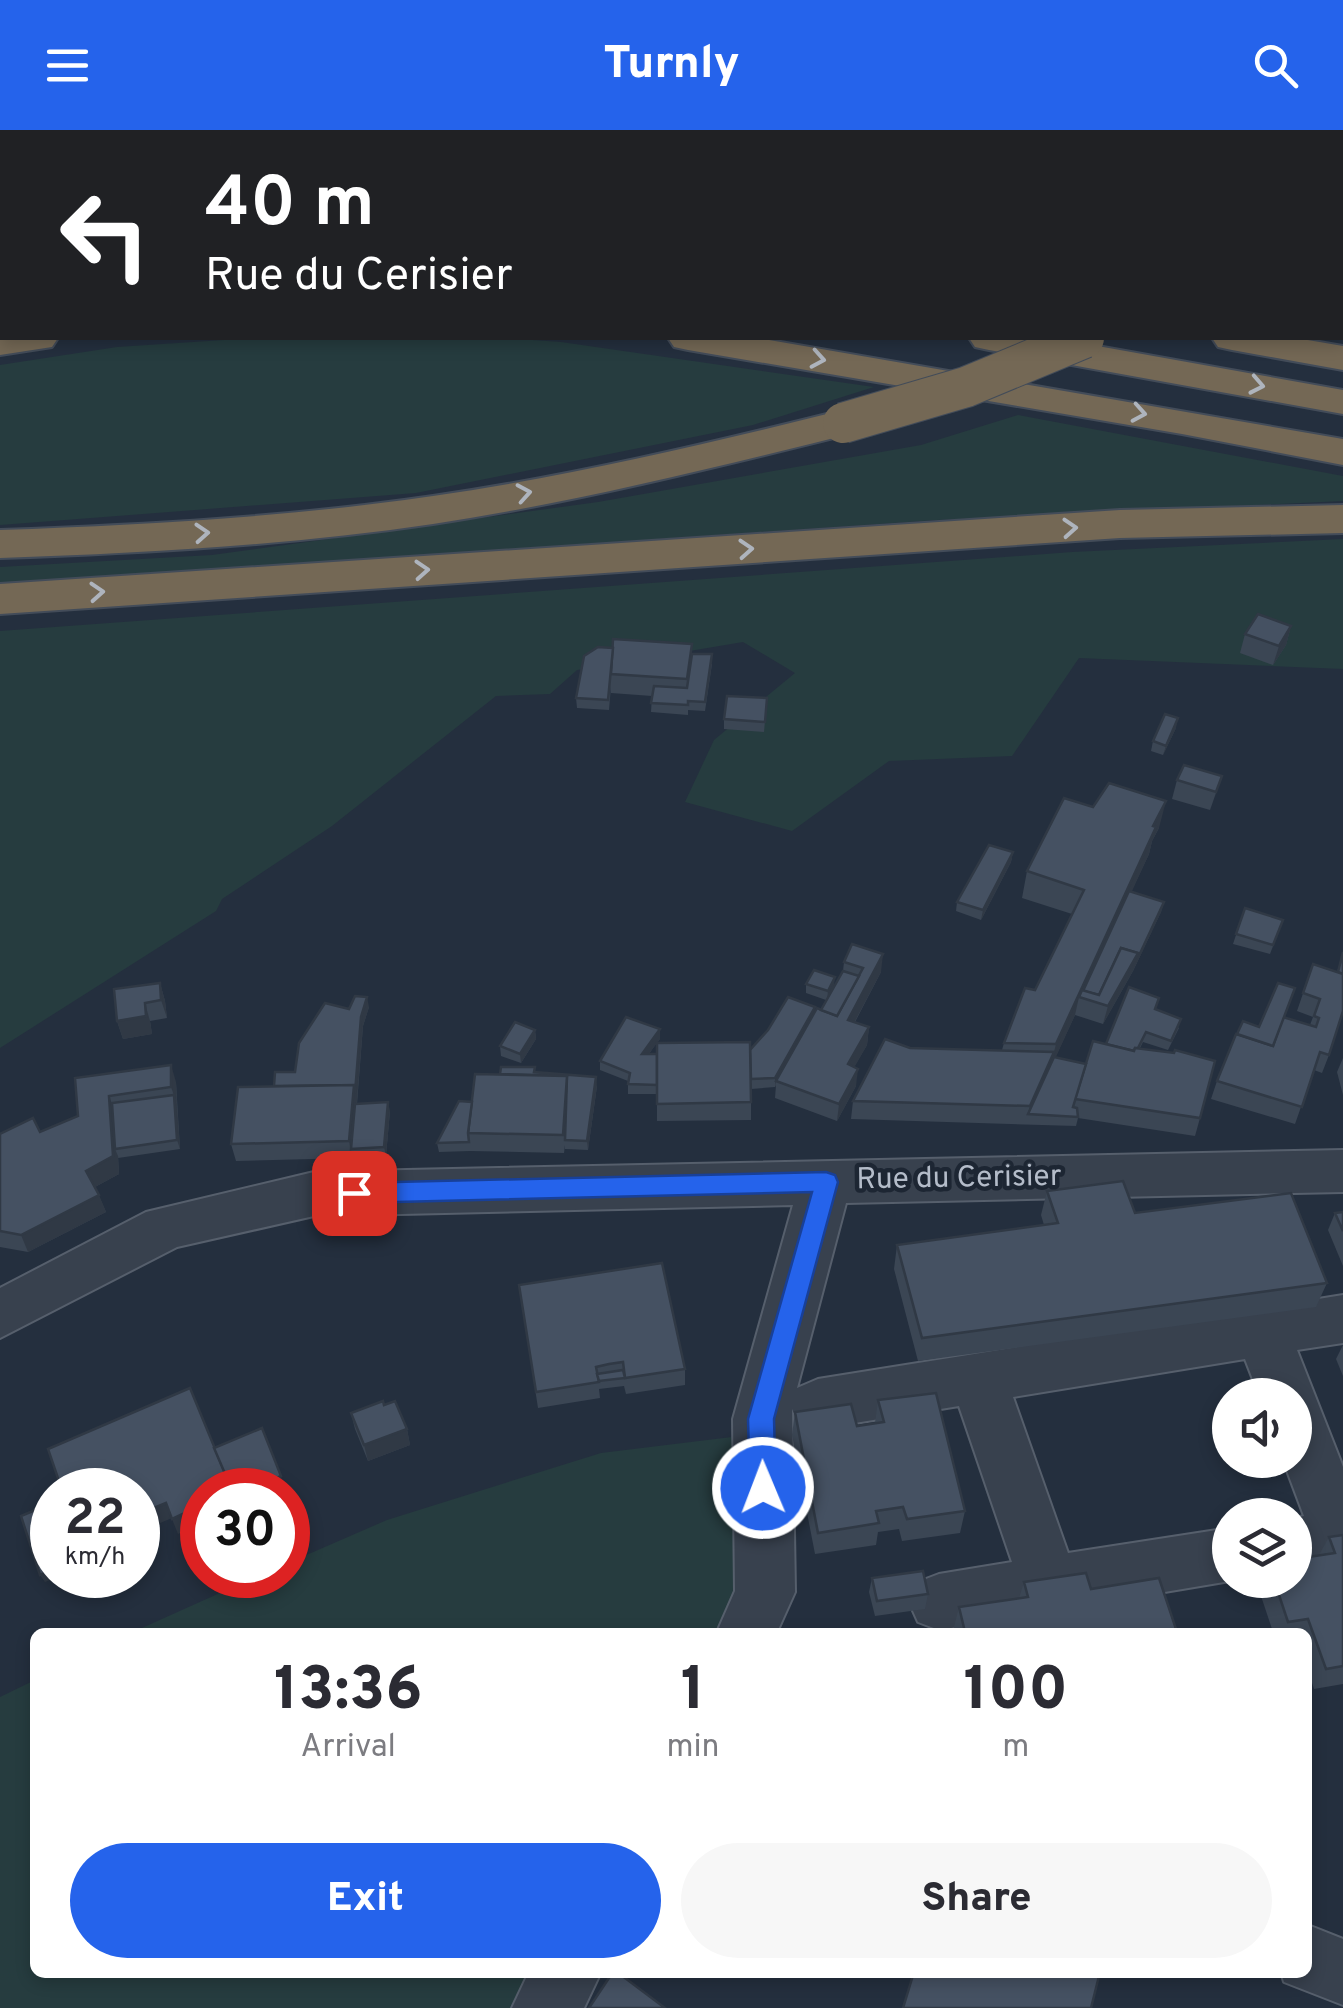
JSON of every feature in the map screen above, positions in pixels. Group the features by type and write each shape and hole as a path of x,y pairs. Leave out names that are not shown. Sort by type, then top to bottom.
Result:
{"highway":[{"path":"700,340 1343,452"},
{"path":"999,340 1343,402"},
{"path":"0,544 272,528 433,510 655,470 843,424 966,386 1079,340"},
{"path":"1243,340 1343,358"},
{"path":"0,599 1120,524 1343,520"}],"street":[{"name":"Rue du Cerisier","path":"0,1315 165,1228 314,1194 1343,1171"},
{"path":"749,1628 765,1592 761,1419 826,1182"},
{"path":"818,1404 1343,1319"},
{"path":"1263,1332 1281,1378"},
{"path":"978,1378 1048,1584"},
{"path":"1310,1478 1326,1540"},
{"path":"939,1602 1212,1558"},
{"path":"1312,1960 1343,1972"},
{"path":"546,2008 564,1978"}],"green space":[{"path":"224,340 533,340 874,387 753,425 416,493 0,525 0,365 117,347"},
{"path":"1018,415 1343,476 1343,501 937,520 0,584 0,567 212,555 598,502 921,445"},
{"path":"1343,539 1343,669 1079,658 1012,756 889,761 792,831 685,802 714,740 795,673 743,642 577,670 550,694 496,696 332,826 222,899 216,911 0,1048 0,631 1072,552"},
{"path":"740,1436 745,1598 731,1628 142,1628 209,1598 310,1598 310,1553 387,1520 601,1453"},
{"path":"30,1682 30,1978 539,1978 519,2008 0,2008 0,1697"}],"building":[{"path":"1258,614 1291,626 1279,646 1245,634"},
{"path":"613,639 692,644 687,679 611,674"},
{"path":"598,647 613,648 608,700 576,698 584,656"},
{"path":"692,654 712,654 705,702 651,703 654,686 687,688"},
{"path":"727,696 767,698 765,722 724,719"},
{"path":"1165,714 1178,718 1166,746 1153,741"},
{"path":"1184,765 1222,776 1216,792 1177,780"},
{"path":"1109,783 1166,801 1153,826 1156,827 1056,1044 1004,1043 1025,988 1035,990 1084,890 1027,871 1064,798 1093,807"},
{"path":"989,845 1013,852 983,910 957,902"},
{"path":"1129,891 1164,902 1136,962 1138,953 1121,948 1099,995 1083,991"},
{"path":"1245,908 1283,920 1273,945 1236,934"},
{"path":"852,944 883,954 848,1020 869,1027 848,1064 858,1069 839,1104 776,1081 817,1008 837,1016 863,968 844,962"},
{"path":"1121,948 1138,953 1108,1006 1079,997 1082,990 1099,995"},
{"path":"1313,964 1343,974 1343,1011 1329,1055 1320,1052 1302,1107 1217,1081 1236,1034 1273,1046 1283,1017 1316,1027 1319,1018 1314,1016 1320,999 1303,993"},
{"path":"814,970 835,977 828,991 806,984"},
{"path":"843,971 859,976 837,1016 821,1010"},
{"path":"160,983 161,1000 145,1003 146,1016 117,1021 114,989"},
{"path":"1278,983 1295,988 1273,1046 1237,1034 1243,1021 1259,1027"},
{"path":"1129,987 1159,998 1155,1009 1181,1019 1171,1041 1146,1032 1134,1051 1106,1044"},
{"path":"355,996 367,997 361,1017 355,1093 354,1085 274,1086 275,1072 295,1072 299,1043 325,1003 349,1009"},
{"path":"788,997 815,1007 775,1078 751,1079 750,1050"},
{"path":"626,1017 660,1029 642,1054 657,1054 657,1085 628,1084 630,1073 600,1061"},
{"path":"515,1022 535,1030 520,1054 500,1046"},
{"path":"885,1039 910,1048 1054,1052 1030,1106 853,1101"},
{"path":"1093,1041 1134,1051 1175,1050 1215,1061 1200,1118 1075,1099"},
{"path":"750,1042 751,1102 657,1104 657,1043"},
{"path":"1054,1057 1086,1064 1073,1107 1077,1108 1078,1117 1028,1114"},
{"path":"171,1065 171,1087 109,1096 113,1156 86,1171 99,1195 21,1235 0,1231 0,1134 33,1118 40,1132 78,1116 75,1078"},
{"path":"501,1067 535,1067 534,1072 596,1077 587,1141 565,1140 567,1076 500,1074"},
{"path":"475,1074 567,1076 563,1135 468,1133"},
{"path":"354,1085 349,1141 231,1144 238,1087"},
{"path":"174,1095 177,1140 115,1149 112,1103"},
{"path":"459,1101 472,1102 469,1142 437,1143"},
{"path":"388,1102 384,1147 351,1149 355,1104"},
{"path":"1123,1181 1135,1213 1291,1193 1327,1283 922,1338 897,1245 1058,1223 1047,1191"},
{"path":"1343,1212 1343,1231 1335,1213"},
{"path":"662,1263 685,1369 625,1378 623,1362 609,1364 596,1367 599,1382 536,1392 519,1285"},
{"path":"623,1370 625,1378 599,1381 597,1374"},
{"path":"190,1388 223,1468 180,1468 180,1515 172,1519 166,1503 160,1505 160,1468 54,1468 48,1449"},
{"path":"936,1393 965,1511 907,1519 903,1507 876,1511 879,1523 818,1533 795,1412 851,1404 857,1426 884,1422 878,1400"},
{"path":"383,1401 384,1405 395,1401 407,1429 364,1445 351,1413"},
{"path":"262,1428 278,1468 223,1468 214,1448"},
{"path":"30,1512 30,1544 21,1516"},
{"path":"1343,1535 1343,1666 1326,1669 1308,1619 1288,1622 1280,1598 1312,1598 1312,1556 1335,1553 1329,1537"},
{"path":"923,1571 928,1594 877,1601 872,1578"},
{"path":"1086,1573 1091,1589 1159,1578 1176,1628 964,1628 959,1607 1028,1597 1024,1582"},
{"path":"609,1978 625,1978 665,2008 589,2008"},
{"path":"912,1978 1098,1978 1091,2008 903,2008"}],"route":[{"path":"354,1193 826,1182 761,1419 763,1488"}]}
